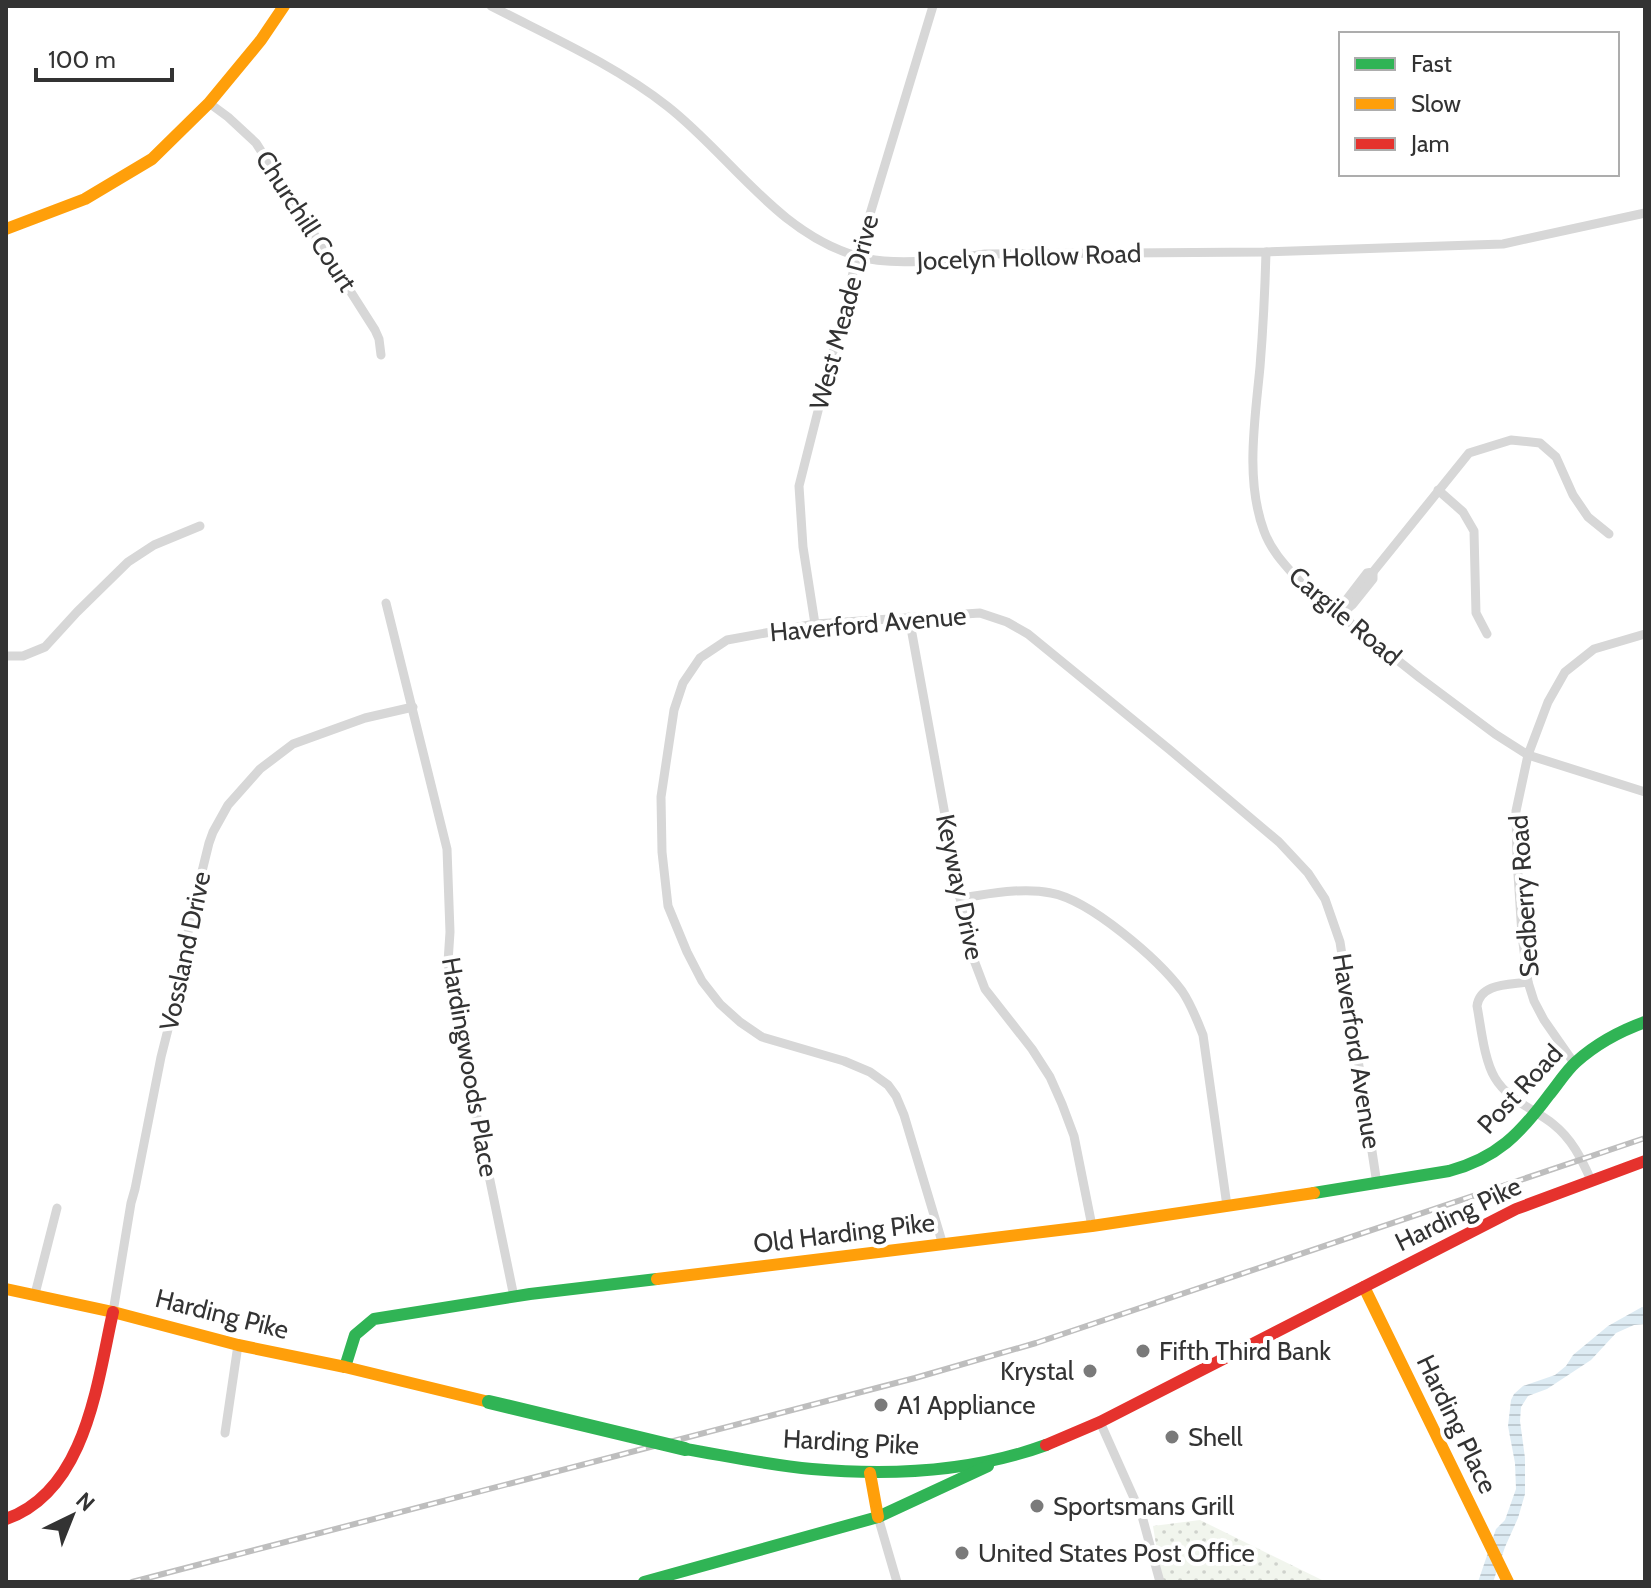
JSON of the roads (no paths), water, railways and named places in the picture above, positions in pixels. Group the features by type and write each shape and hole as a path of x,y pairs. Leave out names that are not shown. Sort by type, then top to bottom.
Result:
{"main road":[{"path":"6,229 85,199 152,159 209,103 261,40 284,6"},
{"name":"Post Road","path":"1377,1184 1449,1171 1484,1159 1508,1143 1536,1113 1574,1063 1601,1043 1645,1022"},
{"name":"Harding Pike","path":"6,1289 685,1449 809,1469 870,1473 934,1470 1003,1459 1100,1422 1516,1209 1645,1161"},
{"name":"Old Harding Pike","path":"345,1367 355,1335 374,1319 514,1297 1092,1226 1377,1184"},
{"name":"Harding Place","path":"1364,1287 1508,1582"},
{"path":"6,1519 15,1517 48,1493 72,1460 89,1412 113,1312"},
{"path":"644,1582 878,1517 1003,1459"},
{"path":"870,1473 878,1517"}],"street":[{"name":"Jocelyn Hollow Road","path":"491,6 651,93 797,227 857,257 900,262 996,254 1266,252 1503,244 1645,213"},
{"name":"West Meade Drive","path":"815,624 803,547 799,486 857,257 933,6"},
{"name":"Churchill Court","path":"209,103 256,143 375,330 381,355"},
{"name":"Cargile Road","path":"1266,252 1265,308 1254,434 1255,496 1271,547 1303,585 1495,734 1528,755 1645,792"},
{"path":"1341,616 1469,453 1511,440 1540,443 1556,457 1573,495 1588,517 1609,534"},
{"path":"1438,490 1463,512 1474,531 1476,613 1487,634"},
{"path":"6,656 23,656 45,647 128,562 154,545 200,526"},
{"name":"Hardingwoods Place","path":"386,603 447,849 448,962 452,996 514,1297"},
{"name":"Haverford Avenue","path":"943,1245 904,1115 888,1085 870,1072 844,1061 762,1037 738,1021 702,981 668,906 662,852 661,797 674,710 683,683 700,658 727,640 815,624 909,617 980,613 1007,622 1028,634 1279,842 1308,873 1325,899 1340,942 1377,1184"},
{"name":"Keyway Drive","path":"909,617 969,947 985,989 1032,1049 1062,1104 1074,1136 1092,1226"},
{"name":"Sedberry Road","path":"1574,1063 1544,1020 1528,982 1522,935 1516,811 1528,755 1548,702 1565,672 1594,649 1645,634"},
{"name":"Vossland Drive","path":"113,1312 131,1203 161,1057 191,916 213,832 228,805 260,769 293,744 365,718 413,707"},
{"path":"960,898 1037,890 1064,896 1088,907 1109,923 1182,991 1203,1035 1227,1206"},
{"path":"1528,982 1490,988 1478,998 1477,1006 1494,1077 1512,1097 1551,1123 1574,1146 1591,1180"},
{"path":"35,1294 57,1208"},
{"path":"225,1433 238,1345"},
{"path":"1100,1422 1142,1516 1160,1582"},
{"path":"878,1517 897,1582"}],"railway":[{"path":"132,1582 915,1378 1036,1343 1645,1138"}],"place":[{"name":"Fifth Third Bank","path":"1143,1351"},
{"name":"Krystal","path":"1090,1371"},
{"name":"A1 Appliance","path":"881,1405"},
{"name":"Shell","path":"1172,1437"},
{"name":"Sportsmans Grill","path":"1037,1506"},
{"name":"United States Post Office","path":"962,1553"}]}
